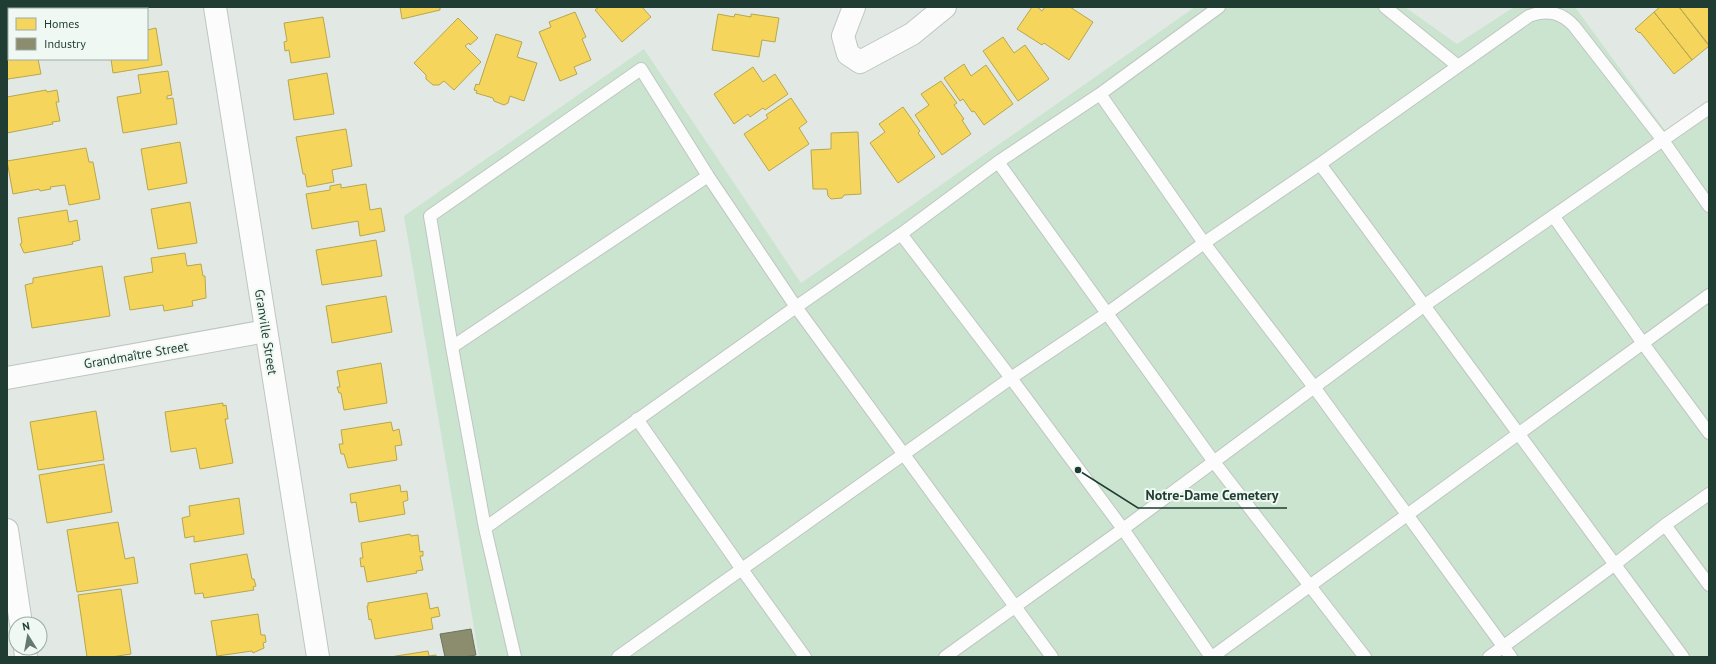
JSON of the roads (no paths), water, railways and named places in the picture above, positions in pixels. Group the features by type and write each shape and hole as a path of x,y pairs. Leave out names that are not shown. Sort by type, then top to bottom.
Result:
{"street":[{"name":"Granville Street","path":"215,7 318,657"},
{"path":"854,7 843,36 848,54 860,62 912,34 945,7"},
{"name":"Grandmaître Street","path":"7,378 266,331"},
{"path":"7,530 16,613"}],"lane":[{"path":"485,528 796,306 901,234 998,162 1100,94 1218,7"},
{"path":"1385,7 1458,66"},
{"path":"619,657 741,568 1011,378 1106,314 1204,243 1320,164 1529,16 1539,12 1559,14 1574,26 1662,139 1709,206"},
{"path":"515,657 485,528 430,216 641,69 708,176 796,306 903,455 1052,657"},
{"path":"1100,94 1204,243 1314,387 1511,657"},
{"path":"945,657 1123,529 1426,305 1554,217 1662,139 1709,108"},
{"path":"998,162 1214,462 1365,657"},
{"path":"1320,164 1426,305 1518,434 1683,657"},
{"path":"452,347 708,176"},
{"path":"1554,217 1642,342 1709,433"},
{"path":"901,234 1011,378 1123,529 1212,657 1642,342 1709,295"},
{"path":"637,419 805,657"},
{"path":"1489,657 1614,565 1664,525 1709,494"},
{"path":"1664,525 1709,585"}],"place":[{"name":"Notre-Dame Cemetery","path":"1078,470"}]}
